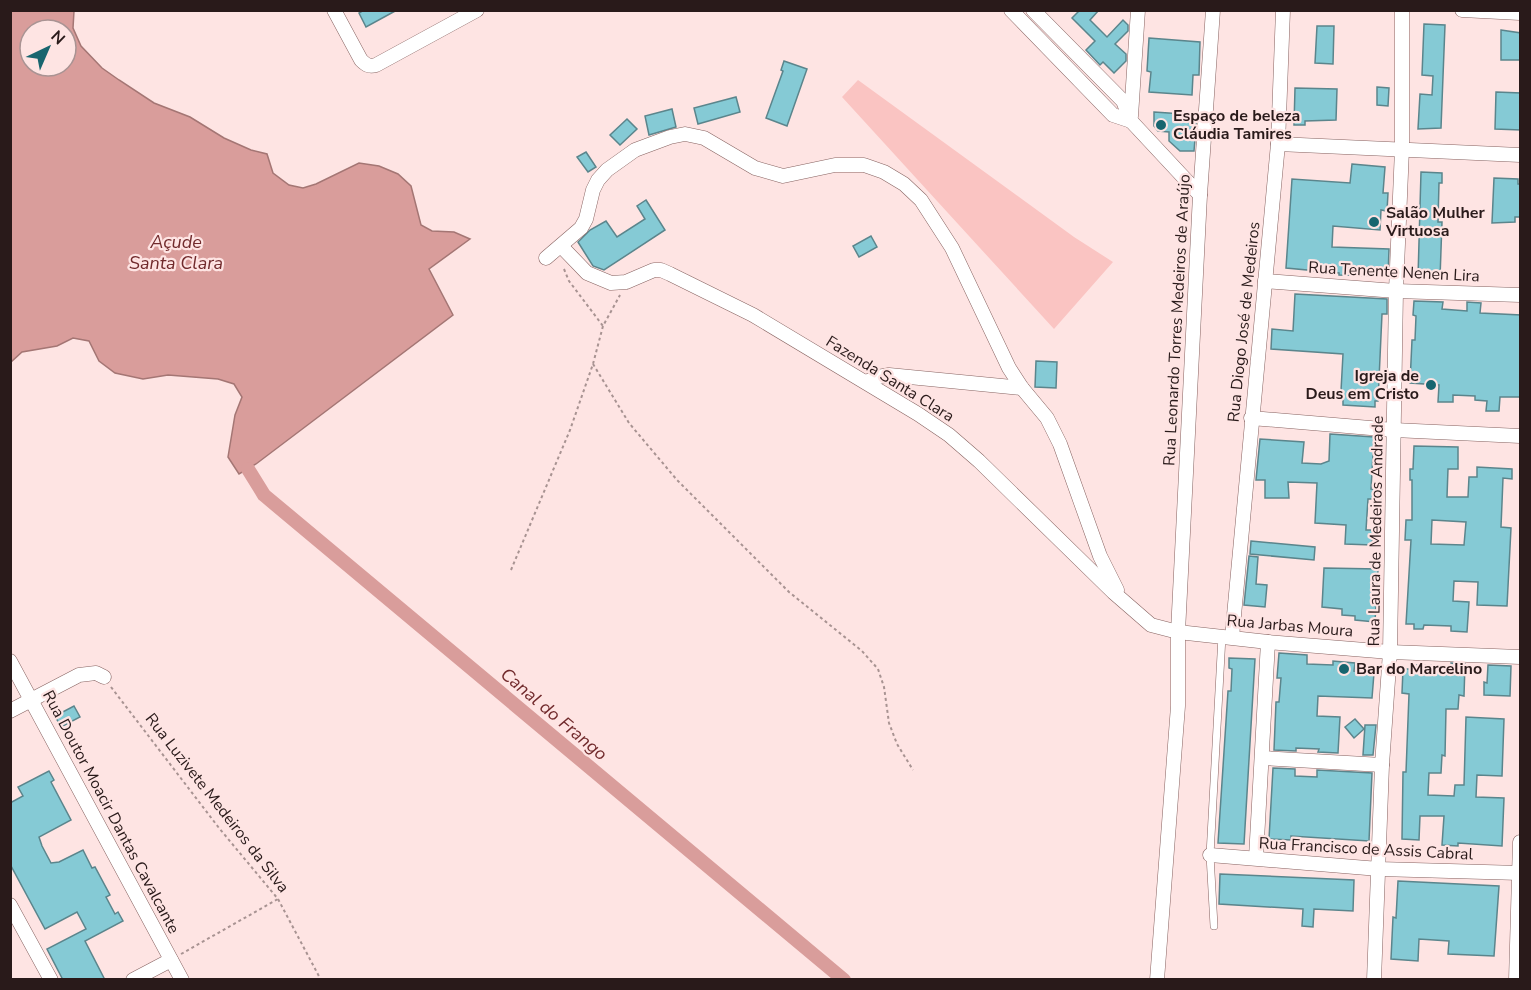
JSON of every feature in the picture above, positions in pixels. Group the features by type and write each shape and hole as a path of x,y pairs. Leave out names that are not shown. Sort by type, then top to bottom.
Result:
{"street":[{"path":"334,10 361,60 366,65 376,65 477,10"},
{"path":"1011,10 1113,115 1131,122"},
{"path":"1033,10 1124,101 1131,122 1200,195"},
{"path":"1131,122 1138,10"},
{"name":"Rua Leonardo Torres Medeiros de Araújo","path":"1157,980 1178,706 1172,631 1213,10"},
{"name":"Rua Diogo José de Medeiros","path":"1227,637 1278,144 1283,10"},
{"name":"Rua Laura de Medeiros Andrade","path":"1374,980 1382,765 1390,652 1396,291 1402,149 1402,10"},
{"path":"1462,10 1521,13"},
{"path":"546,258 580,228 586,219 593,190 607,170 635,150 670,136 685,134 704,138 755,168 783,176 835,165 864,165 884,172 904,184 921,200 952,248 1009,368 1047,418 1060,444 1100,556 1125,603"},
{"path":"1278,144 1521,155"},
{"path":"561,246 587,273 611,283 626,282"},
{"name":"Fazenda Santa Clara","path":"626,282 654,270 661,270 753,315 918,414 949,435 979,461 1125,603 1151,625 1172,631"},
{"name":"Rua Tenente Nenen Lira","path":"1265,281 1396,291 1521,295"},
{"path":"866,382 878,376 889,375 1022,388"},
{"path":"1251,418 1394,430 1521,436"},
{"name":"Rua Jarbas Moura","path":"1172,631 1390,652 1521,657"},
{"path":"1256,858 1268,642"},
{"name":"Rua Doutor Moacir Dantas Cavalcante","path":"10,661 182,980"},
{"path":"10,711 79,675 96,673 104,677"},
{"path":"1263,758 1382,765"},
{"path":"1516,980 1521,842"},
{"name":"Rua Francisco de Assis Cabral","path":"1210,855 1378,868 1520,873"},
{"path":"10,905 51,980"},
{"path":"133,980 171,960"}],"lane":[{"path":"1214,926 1210,855 1227,637"}],"path":[{"path":"561,246 564,270 569,281 603,326"},
{"path":"511,570 570,430 593,364 603,326 626,282"},
{"path":"593,364 629,423 677,480 789,592 862,651 878,669 884,687 889,723 897,744 913,770"},
{"name":"Rua Luzivete Medeiros da Silva","path":"104,677 219,828 278,899 321,980"},
{"path":"171,960 278,899"}],"shaded area":[{"path":"858,80 1074,237 1113,262 1054,329 842,97"}],"water":[{"name":"Açude Santa Clara","path":"11,10 74,11 74,18 18,18 18,78 78,78 78,39 81,46 102,68 154,103 190,117 224,138 251,150 267,154 273,173 289,185 303,188 316,184 359,163 379,166 398,174 411,186 421,225 432,231 454,232 470,239 429,269 453,315 256,464 239,474 228,457 235,415 242,397 234,384 218,379 168,375 143,379 115,373 99,361 89,341 73,338 57,346 22,352 11,362"}],"building":[{"path":"364,10 397,10 366,27 359,13"},
{"path":"1080,10 1099,10 1090,20 1107,37 1123,20 1128,25 1128,31 1115,44 1126,54 1126,61 1114,73 1103,62 1100,65 1086,50 1095,41 1072,18"},
{"path":"1424,24 1445,25 1441,128 1418,129 1420,94 1432,95 1433,76 1422,75"},
{"path":"1317,26 1334,26 1333,64 1315,63"},
{"path":"1501,30 1521,33 1521,60 1501,60"},
{"path":"1149,38 1200,42 1199,75 1193,75 1192,95 1149,92 1151,72 1147,71"},
{"path":"784,61 807,69 787,126 766,118 783,71 781,70"},
{"path":"1377,87 1389,88 1388,106 1377,105"},
{"path":"1295,88 1337,89 1336,120 1305,121 1305,125 1294,125"},
{"path":"1496,92 1521,93 1521,130 1495,129"},
{"path":"736,97 740,112 698,124 694,108"},
{"path":"672,109 676,127 649,135 645,116"},
{"path":"1154,112 1197,115 1194,151 1180,151 1169,141 1169,132 1158,131 1154,126"},
{"path":"627,119 637,129 620,145 610,135"},
{"path":"586,152 596,167 588,172 577,157"},
{"path":"1352,164 1385,167 1383,193 1388,193 1387,211 1381,210 1380,230 1333,226 1332,247 1389,249 1388,276 1339,275 1339,273 1286,268 1292,179 1350,183"},
{"path":"1421,172 1442,173 1442,183 1439,183 1438,222 1442,222 1440,278 1418,277"},
{"path":"1494,178 1518,179 1518,184 1521,184 1521,217 1515,217 1515,222 1492,223"},
{"path":"646,200 665,230 604,270 593,266 578,242 590,230 606,221 617,237 645,219 637,206"},
{"path":"871,236 877,247 859,257 853,246"},
{"path":"1295,294 1387,299 1387,314 1382,314 1378,401 1375,401 1375,407 1343,405 1343,391 1341,391 1343,354 1271,349 1272,329 1293,331"},
{"path":"1414,301 1443,302 1442,309 1467,311 1467,302 1481,303 1480,313 1521,315 1521,397 1500,397 1499,411 1486,411 1487,401 1475,400 1475,396 1453,395 1453,402 1438,402 1439,385 1410,383 1412,340 1415,340"},
{"path":"1036,361 1057,362 1056,388 1035,387"},
{"path":"1330,434 1374,437 1371,489 1382,490 1381,499 1368,499 1366,530 1373,530 1372,545 1345,544 1346,525 1315,523 1317,483 1288,482 1289,498 1265,498 1265,480 1256,480 1260,439 1304,442 1302,463 1321,464 1329,461"},
{"path":"1414,446 1458,447 1458,469 1448,469 1447,497 1468,497 1469,477 1477,477 1477,467 1512,469 1512,479 1503,478 1501,527 1511,528 1507,606 1477,605 1478,582 1454,581 1453,601 1469,602 1467,632 1451,631 1451,626 1424,625 1423,629 1414,629 1414,624 1406,624 1411,540 1405,540 1406,520 1412,520 1410,469 1413,469","holes":["1432,520 1466,522 1464,545 1431,544"]},
{"path":"1251,541 1315,547 1314,560 1250,554"},
{"path":"1249,556 1258,557 1256,584 1267,585 1265,607 1244,605"},
{"path":"1324,568 1378,569 1375,622 1355,620 1355,616 1342,615 1342,609 1322,607"},
{"path":"1279,653 1307,655 1307,664 1333,665 1333,661 1355,663 1354,671 1374,673 1372,698 1318,696 1317,716 1340,717 1338,753 1318,752 1319,749 1274,750 1276,702 1279,702 1281,678 1277,678"},
{"path":"1229,658 1255,659 1244,844 1218,843 1228,691 1231,691 1232,669 1229,668"},
{"path":"1451,663 1465,664 1464,696 1459,695 1458,709 1446,709 1445,756 1442,755 1441,773 1429,773 1428,795 1454,796 1455,785 1464,785 1466,717 1504,719 1502,776 1477,775 1476,797 1504,798 1502,846 1458,843 1458,846 1442,845 1444,816 1420,816 1419,840 1402,839 1403,772 1406,772 1409,694 1402,693 1403,669 1417,669 1417,665 1451,666"},
{"path":"1488,665 1511,666 1510,696 1484,695"},
{"path":"74,706 80,717 61,727 55,716"},
{"path":"1355,719 1364,729 1354,738 1345,727"},
{"path":"1365,725 1376,725 1373,755 1363,755"},
{"path":"1273,768 1295,769 1295,776 1317,777 1317,770 1372,773 1369,841 1291,836 1291,840 1269,839"},
{"path":"49,771 54,780 51,782 71,820 39,837 42,846 51,863 59,862 83,850 110,895 106,897 115,914 118,912 123,921 85,941 105,980 63,980 47,949 86,929 77,912 45,929 10,864 10,803 23,796 18,787"},
{"path":"1220,874 1354,880 1353,911 1314,909 1313,927 1302,926 1303,909 1219,904"},
{"path":"1398,881 1499,886 1494,956 1448,954 1449,941 1419,939 1418,961 1391,959"}],"waterway":[{"name":"Canal do Frango","path":"248,469 264,495 844,980"}],"place":[{"name":"Espaço de beleza Cláudia Tamires","path":"1161,125"},
{"name":"Salão Mulher Virtuosa","path":"1374,222"},
{"name":"Igreja de Deus em Cristo","path":"1431,385"},
{"name":"Bar do Marcelino","path":"1344,669"}]}
